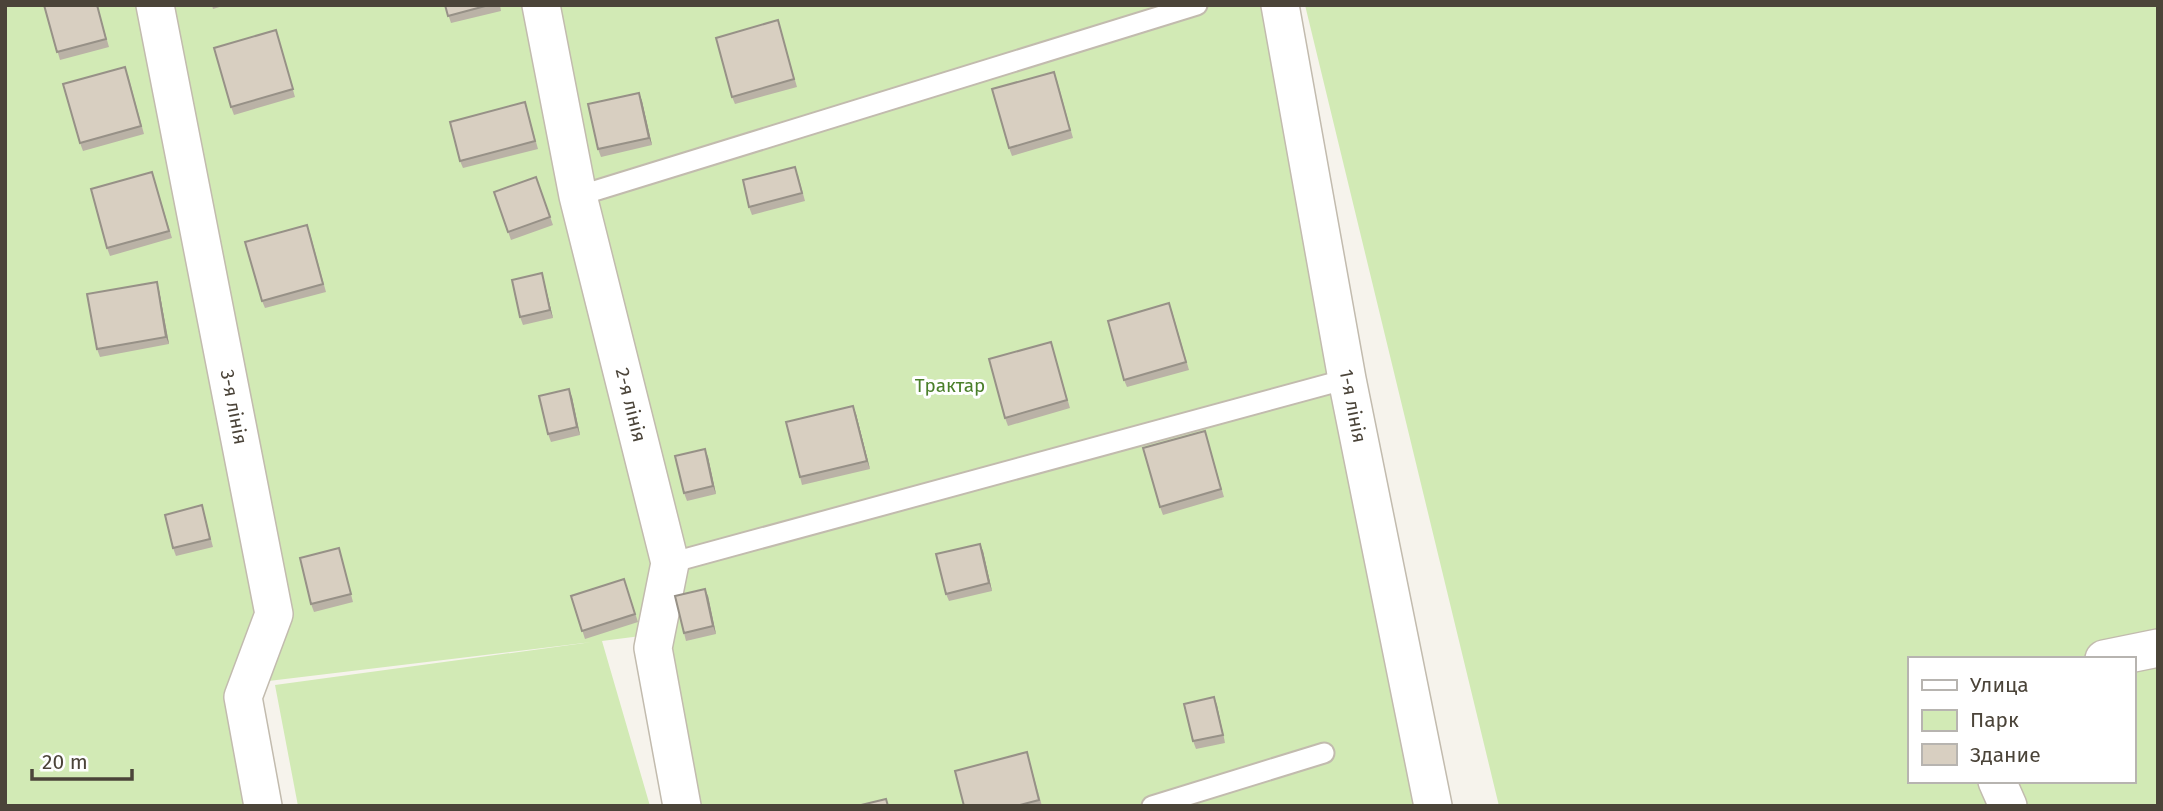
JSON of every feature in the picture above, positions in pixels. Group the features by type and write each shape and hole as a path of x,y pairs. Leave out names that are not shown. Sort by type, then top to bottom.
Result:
{"street":[{"name":"3-я лінія","path":"155,5 274,614 243,697 262,806"},
{"name":"2-я лінія","path":"541,5 578,196 670,563 653,648 682,806"},
{"name":"1-я лінія","path":"1280,5 1347,379 1433,806"},
{"path":"2114,657 2158,648"},
{"path":"1998,783 2008,806"}],"lane":[{"path":"578,196 1197,5"},
{"path":"670,563 1347,379"},
{"path":"1152,806 1324,753"}],"green space":[{"name":"Трактар","path":"5,5 1266,5 1419,806 696,806 664,633 602,641 650,806 298,806 275,685 592,642 228,686 249,806 5,806"},
{"path":"1305,5 2158,5 2158,806 1499,806"}],"building":[{"path":"44,5 97,5 106,39 57,52"},
{"path":"445,5 489,5 448,16"},
{"path":"778,20 794,79 732,97 716,38"},
{"path":"276,30 293,89 231,107 214,48"},
{"path":"125,67 141,126 80,143 63,84"},
{"path":"1054,72 1070,130 1009,148 992,89"},
{"path":"639,93 649,138 598,149 588,104"},
{"path":"525,102 535,141 460,161 450,122"},
{"path":"795,167 802,193 749,207 743,180"},
{"path":"152,172 169,231 107,248 91,189"},
{"path":"536,177 550,217 508,232 494,192"},
{"path":"307,225 323,284 262,301 245,242"},
{"path":"542,273 550,310 520,317 512,280"},
{"path":"157,282 166,337 97,349 87,294"},
{"path":"1169,303 1186,362 1124,380 1108,321"},
{"path":"1051,342 1067,400 1005,418 989,359"},
{"path":"569,389 577,427 548,434 539,396"},
{"path":"853,406 867,461 800,477 786,422"},
{"path":"1205,431 1221,489 1160,507 1143,448"},
{"path":"705,449 713,486 684,493 675,456"},
{"path":"202,505 210,539 173,548 165,515"},
{"path":"980,544 989,583 946,594 936,554"},
{"path":"339,548 351,594 311,604 300,558"},
{"path":"624,579 635,614 582,631 571,596"},
{"path":"705,589 713,626 684,633 675,596"},
{"path":"1214,697 1223,735 1193,741 1184,704"},
{"path":"1027,752 1039,800 1016,806 964,806 955,771"},
{"path":"886,799 888,806 857,806"}]}
